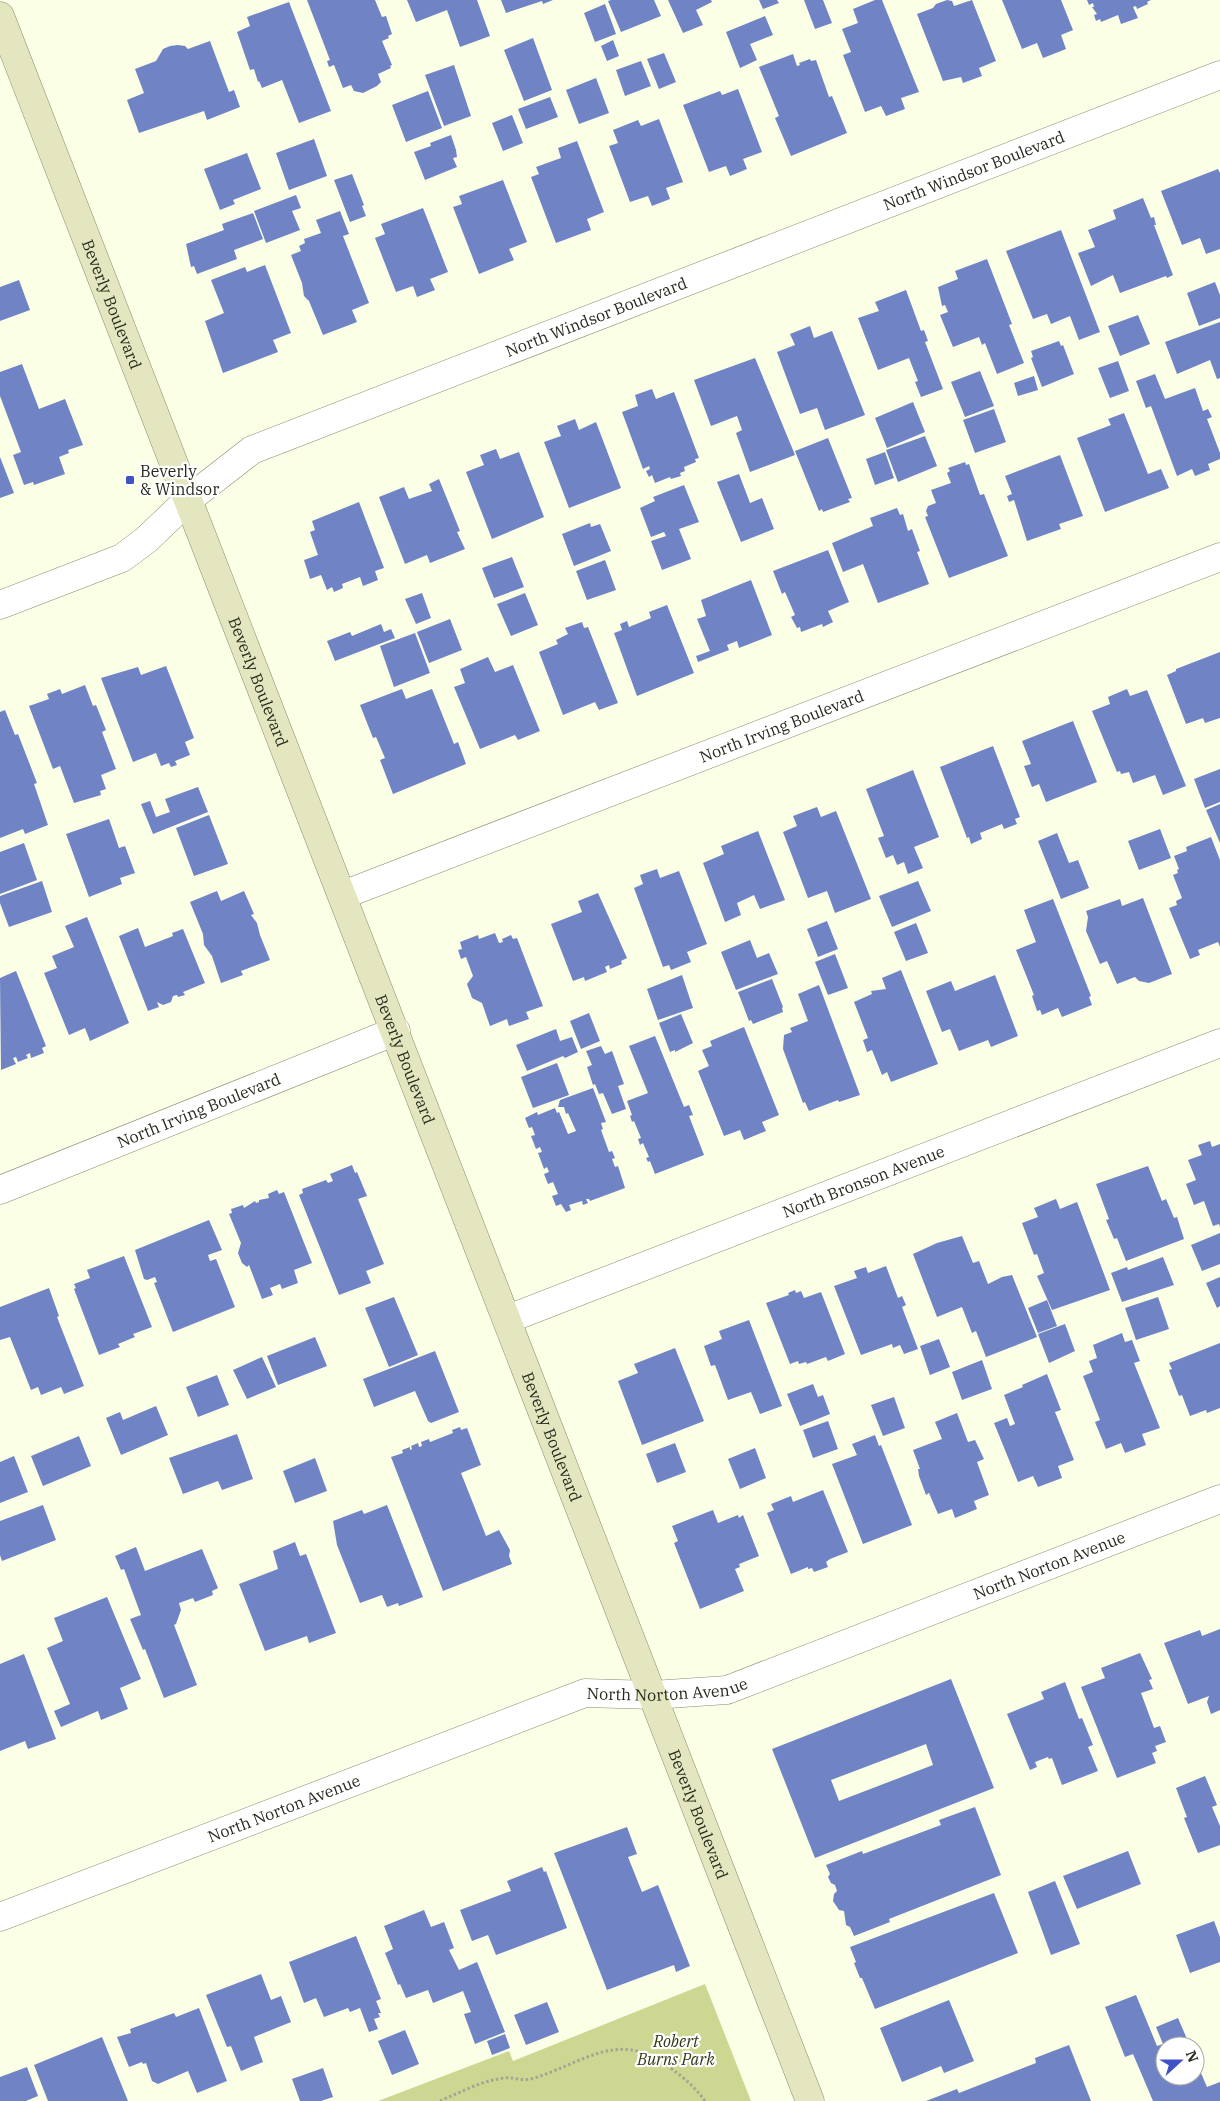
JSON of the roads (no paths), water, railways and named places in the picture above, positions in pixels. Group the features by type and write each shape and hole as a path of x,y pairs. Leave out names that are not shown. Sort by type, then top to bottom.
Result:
{"main road":[{"name":"Beverly Boulevard","path":"0,16 508,1318 810,2101"}],"street":[{"name":"North Windsor Boulevard","path":"0,605 122,558 146,540 189,499 252,450 1220,75"},
{"name":"North Irving Boulevard","path":"343,895 1220,557"},
{"name":"North Irving Boulevard","path":"0,1190 396,1031"},
{"name":"North Bronson Avenue","path":"508,1318 1220,1043"},
{"name":"North Norton Avenue","path":"0,1917 585,1693 653,1695 727,1690 1220,1499"}],"place":[{"name":"Beverly & Windsor","path":"130,480"}],"park label":[{"name":"Robert Burns Park","path":"676,2050"}]}
